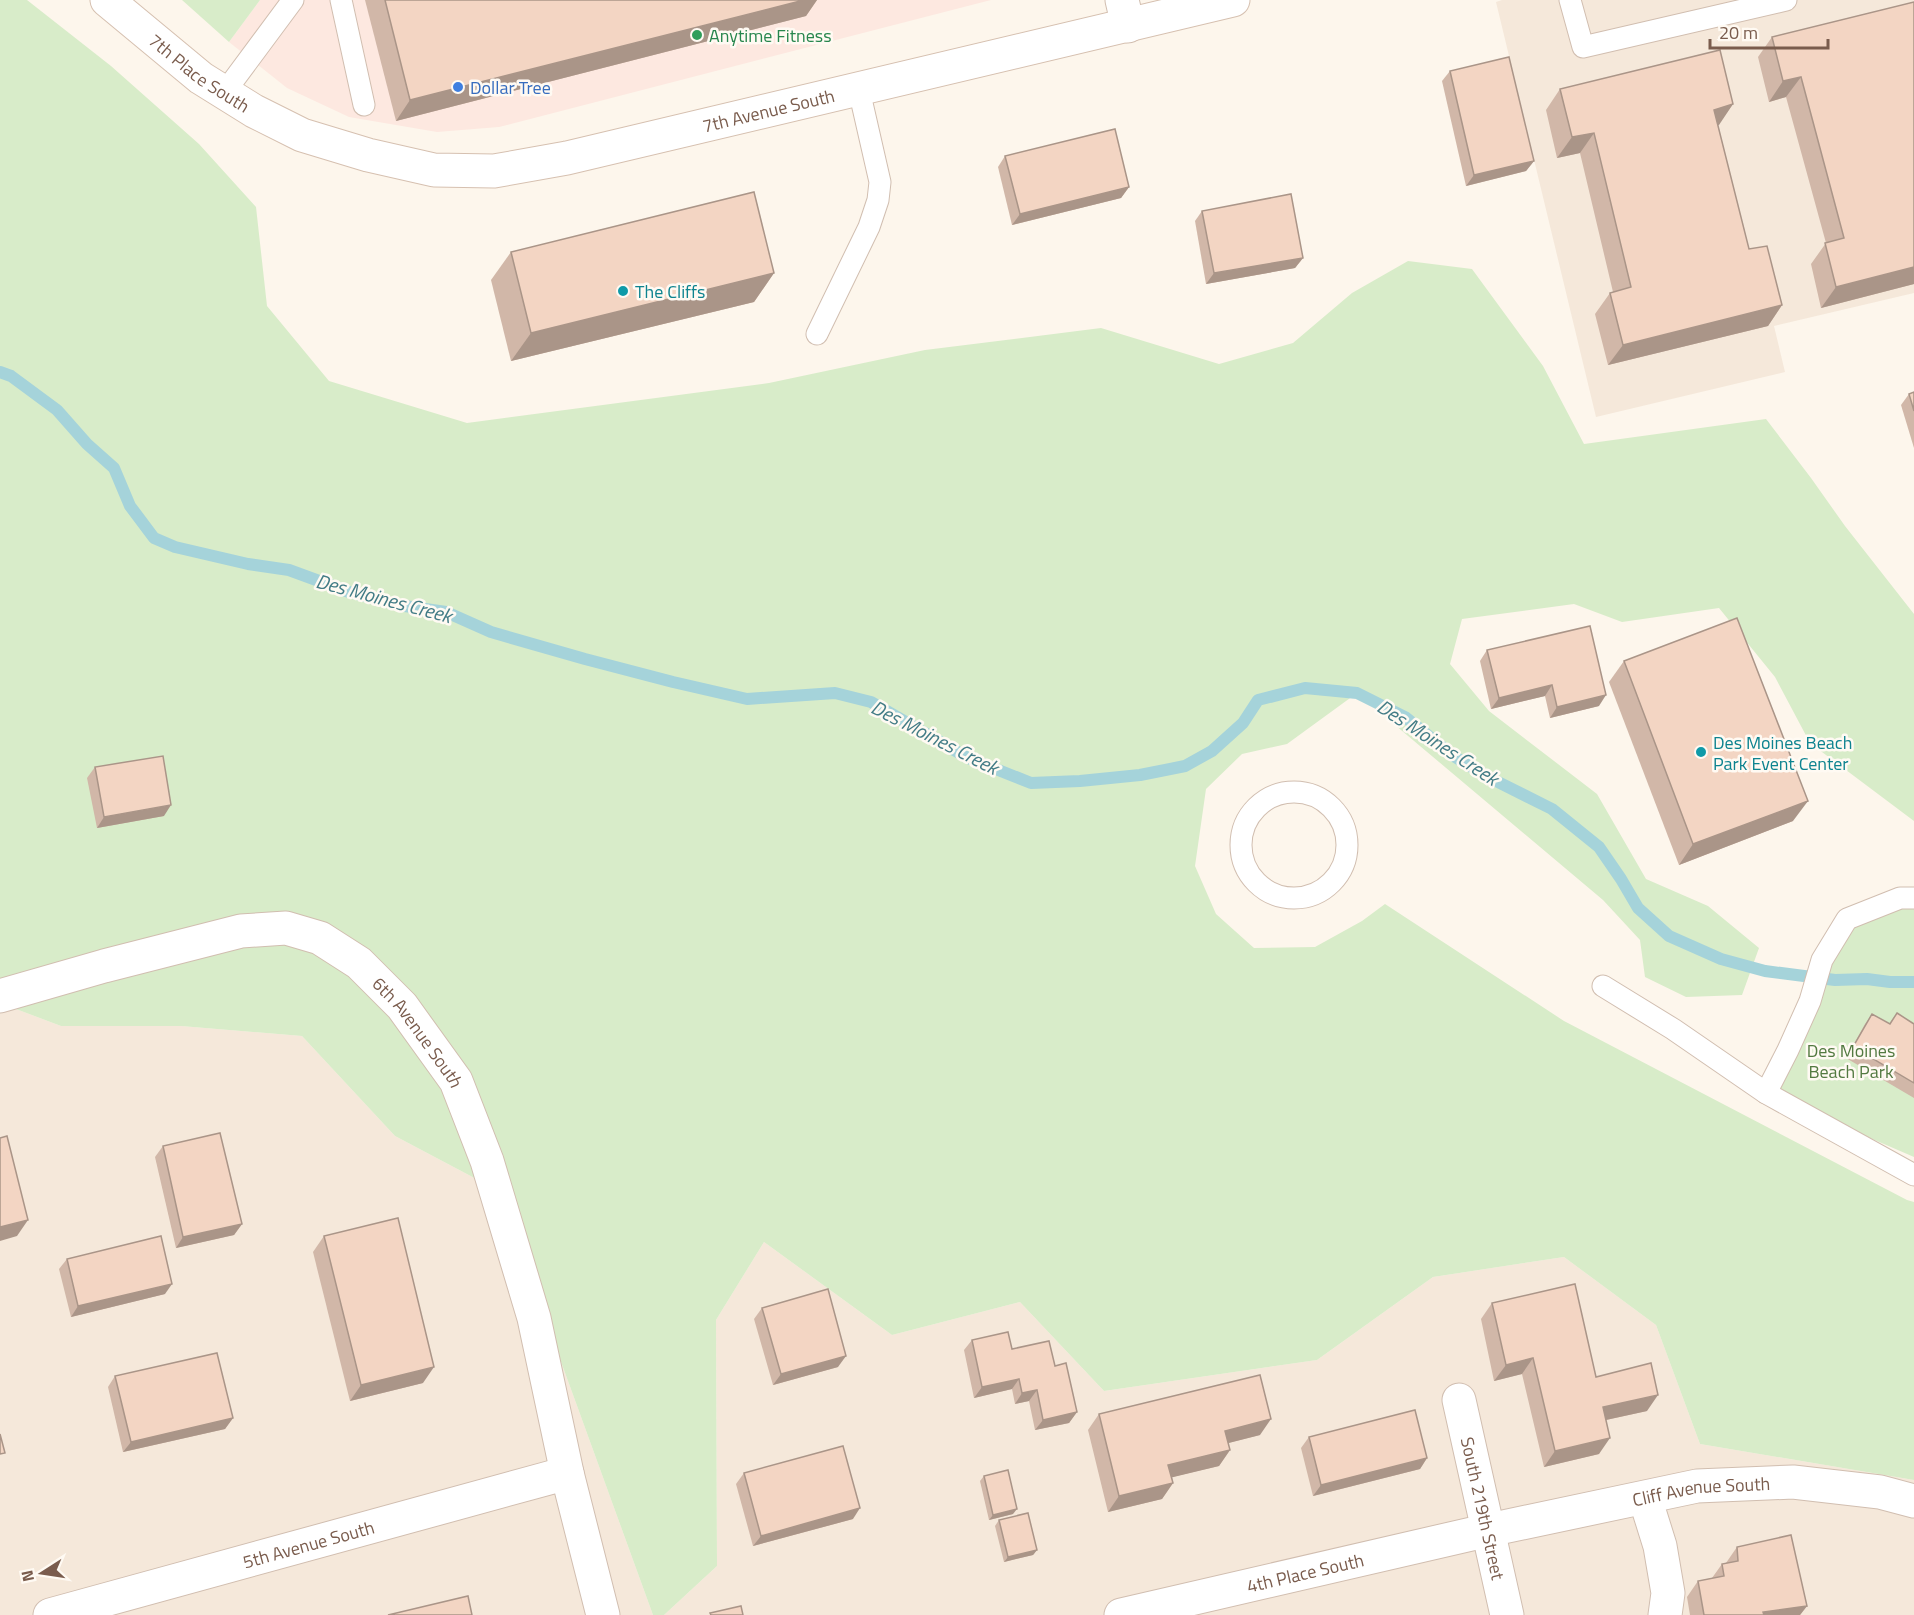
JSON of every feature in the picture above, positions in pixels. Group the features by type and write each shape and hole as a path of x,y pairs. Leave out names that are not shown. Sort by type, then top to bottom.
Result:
{"street":[{"name":"7th Place South","path":"107,0 201,78 254,111 302,135"},
{"name":"7th Avenue South","path":"302,135 368,155 434,170 494,171 567,158 859,90 1125,13 1233,0"},
{"name":"6th Avenue South","path":"0,996 104,966 241,931 286,928 320,938 359,963 402,1006 456,1081 487,1161 534,1318 567,1473 603,1615"},
{"name":"South 219th Street","path":"1459,1400 1507,1615"},
{"name":"5th Avenue South","path":"50,1615 567,1473"},
{"name":"Cliff Avenue South","path":"1489,1530 1697,1486 1793,1482 1880,1492 1914,1502"},
{"path":"1644,1498 1660,1546 1668,1593 1665,1615"},
{"name":"4th Place South","path":"1121,1615 1489,1530"}],"lane":[{"path":"224,93 293,0"},
{"path":"341,0 364,105"},
{"path":"1570,0 1583,47 1786,0"},
{"path":"817,334 869,227 878,200 880,182 859,90"},
{"path":"1290,792 1306,793 1320,798 1341,820 1347,836 1347,852 1343,868 1334,881 1321,892 1305,898 1289,899 1273,895 1259,886 1249,873 1240,842 1248,820 1262,802 1275,795 1290,792"},
{"path":"1766,1093 1810,1001 1822,960 1847,919 1900,898 1914,898"},
{"path":"1603,986 1673,1029 1766,1093 1914,1175"}],"shaded area":[{"path":"260,0 991,0 499,127 437,132 349,117 287,88 229,42"},
{"path":"1502,0 1914,0 1914,293 1774,326 1785,372 1596,417 1496,2"},
{"path":"0,1003 61,1026 181,1026 302,1036 395,1136 499,1191 653,1615 0,1615"},
{"path":"764,1242 892,1335 1020,1302 1104,1391 1317,1360 1433,1277 1564,1257 1656,1325 1700,1444 1914,1480 1914,1615 664,1615 717,1566 716,1320"}],"green space":[{"path":"0,0 27,0 111,66 199,144 256,207 267,306 329,381 467,423 769,383 925,350 1101,328 1219,364 1293,343 1352,293 1408,261 1472,269 1543,366 1584,444 1766,419 1914,614 1914,821 1810,743 1775,677 1719,608 1622,622 1574,604 1462,619 1450,664 1489,711 1597,794 1646,879 1708,906 1759,948 1742,995 1686,997 1645,977 1640,940 1603,900 1357,693 1287,744 1242,754 1206,789 1195,866 1216,914 1254,948 1315,947 1362,921 1385,904 1564,1021 1914,1202 1914,1480 1700,1444 1656,1325 1564,1257 1433,1277 1317,1360 1104,1391 1020,1302 892,1335 764,1242 716,1320 717,1566 664,1615 653,1615 499,1191 395,1136 302,1036 181,1026 61,1026 0,1003"},
{"path":"182,0 260,0 229,42"},
{"name":"Des Moines Beach Park","path":"1914,898 1914,1157 1766,1093 1847,919"}],"building":[{"name":"Dollar Tree","path":"385,0 804,0 410,100"},
{"path":"1914,2 1914,267 1836,287 1825,243 1844,238 1801,77 1783,81 1772,37"},
{"path":"1720,50 1733,104 1714,110 1749,249 1767,246 1782,305 1623,345 1610,293 1631,287 1594,133 1572,137 1560,89"},
{"path":"1509,57 1534,161 1474,175 1450,71"},
{"path":"1115,129 1129,187 1020,214 1005,156"},
{"name":"The Cliffs","path":"754,192 774,273 531,333 511,252"},
{"path":"1291,194 1303,258 1214,273 1202,211"},
{"path":"1914,392 1914,411 1909,394"},
{"name":"Des Moines Beach Park Event Center","path":"1737,618 1808,801 1693,844 1624,661"},
{"path":"1590,626 1606,695 1557,707 1552,685 1499,698 1487,650"},
{"path":"163,756 171,805 104,817 95,767"},
{"path":"1897,1013 1914,1024 1914,1083 1853,1047 1872,1014 1890,1024"},
{"path":"220,1133 242,1224 183,1237 163,1146"},
{"path":"7,1136 28,1220 0,1227 0,1138"},
{"path":"398,1218 434,1367 361,1385 324,1236"},
{"path":"161,1236 172,1284 78,1306 67,1259"},
{"path":"1575,1284 1596,1377 1651,1363 1658,1395 1603,1407 1610,1438 1555,1451 1533,1358 1506,1365 1492,1303"},
{"path":"828,1289 846,1356 781,1374 762,1308"},
{"path":"1008,1332 1012,1349 1049,1341 1055,1366 1066,1363 1077,1412 1043,1420 1037,1390 1022,1393 1019,1379 982,1387 972,1340"},
{"path":"217,1353 233,1418 131,1442 115,1376"},
{"path":"1260,1375 1271,1419 1225,1431 1230,1450 1168,1465 1173,1483 1119,1496 1099,1414"},
{"path":"1415,1410 1427,1458 1321,1485 1309,1437"},
{"path":"0,1434 5,1453 0,1454"},
{"path":"843,1446 860,1508 761,1536 744,1473"},
{"path":"1008,1470 1017,1509 993,1515 984,1476"},
{"path":"1028,1513 1037,1550 1008,1557 999,1520"},
{"path":"1791,1535 1807,1606 1763,1612 1764,1615 1704,1615 1698,1581 1724,1576 1722,1564 1738,1561 1737,1547"},
{"path":"468,1596 472,1615 388,1615"},
{"path":"741,1606 743,1615 711,1615 710,1613"}],"waterway":[{"name":"Des Moines Creek","path":"0,372 11,376 57,410 87,444 114,468 130,506 154,538 175,547 248,564 289,570 349,592 398,605 446,612 491,632 585,659 747,699 835,693 871,702 968,758 1031,783 1140,775 1185,766 1212,751 1243,723 1258,700 1305,688 1357,693 1405,717 1452,755 1486,776 1552,809 1599,847 1638,908 1669,936 1721,959 1765,971 1835,980 1867,979 1914,982"}],"place":[{"name":"Anytime Fitness","path":"697,35"},
{"name":"Dollar Tree","path":"458,87"},
{"name":"The Cliffs","path":"623,291"},
{"name":"Des Moines Beach Park Event Center","path":"1701,752"}]}
